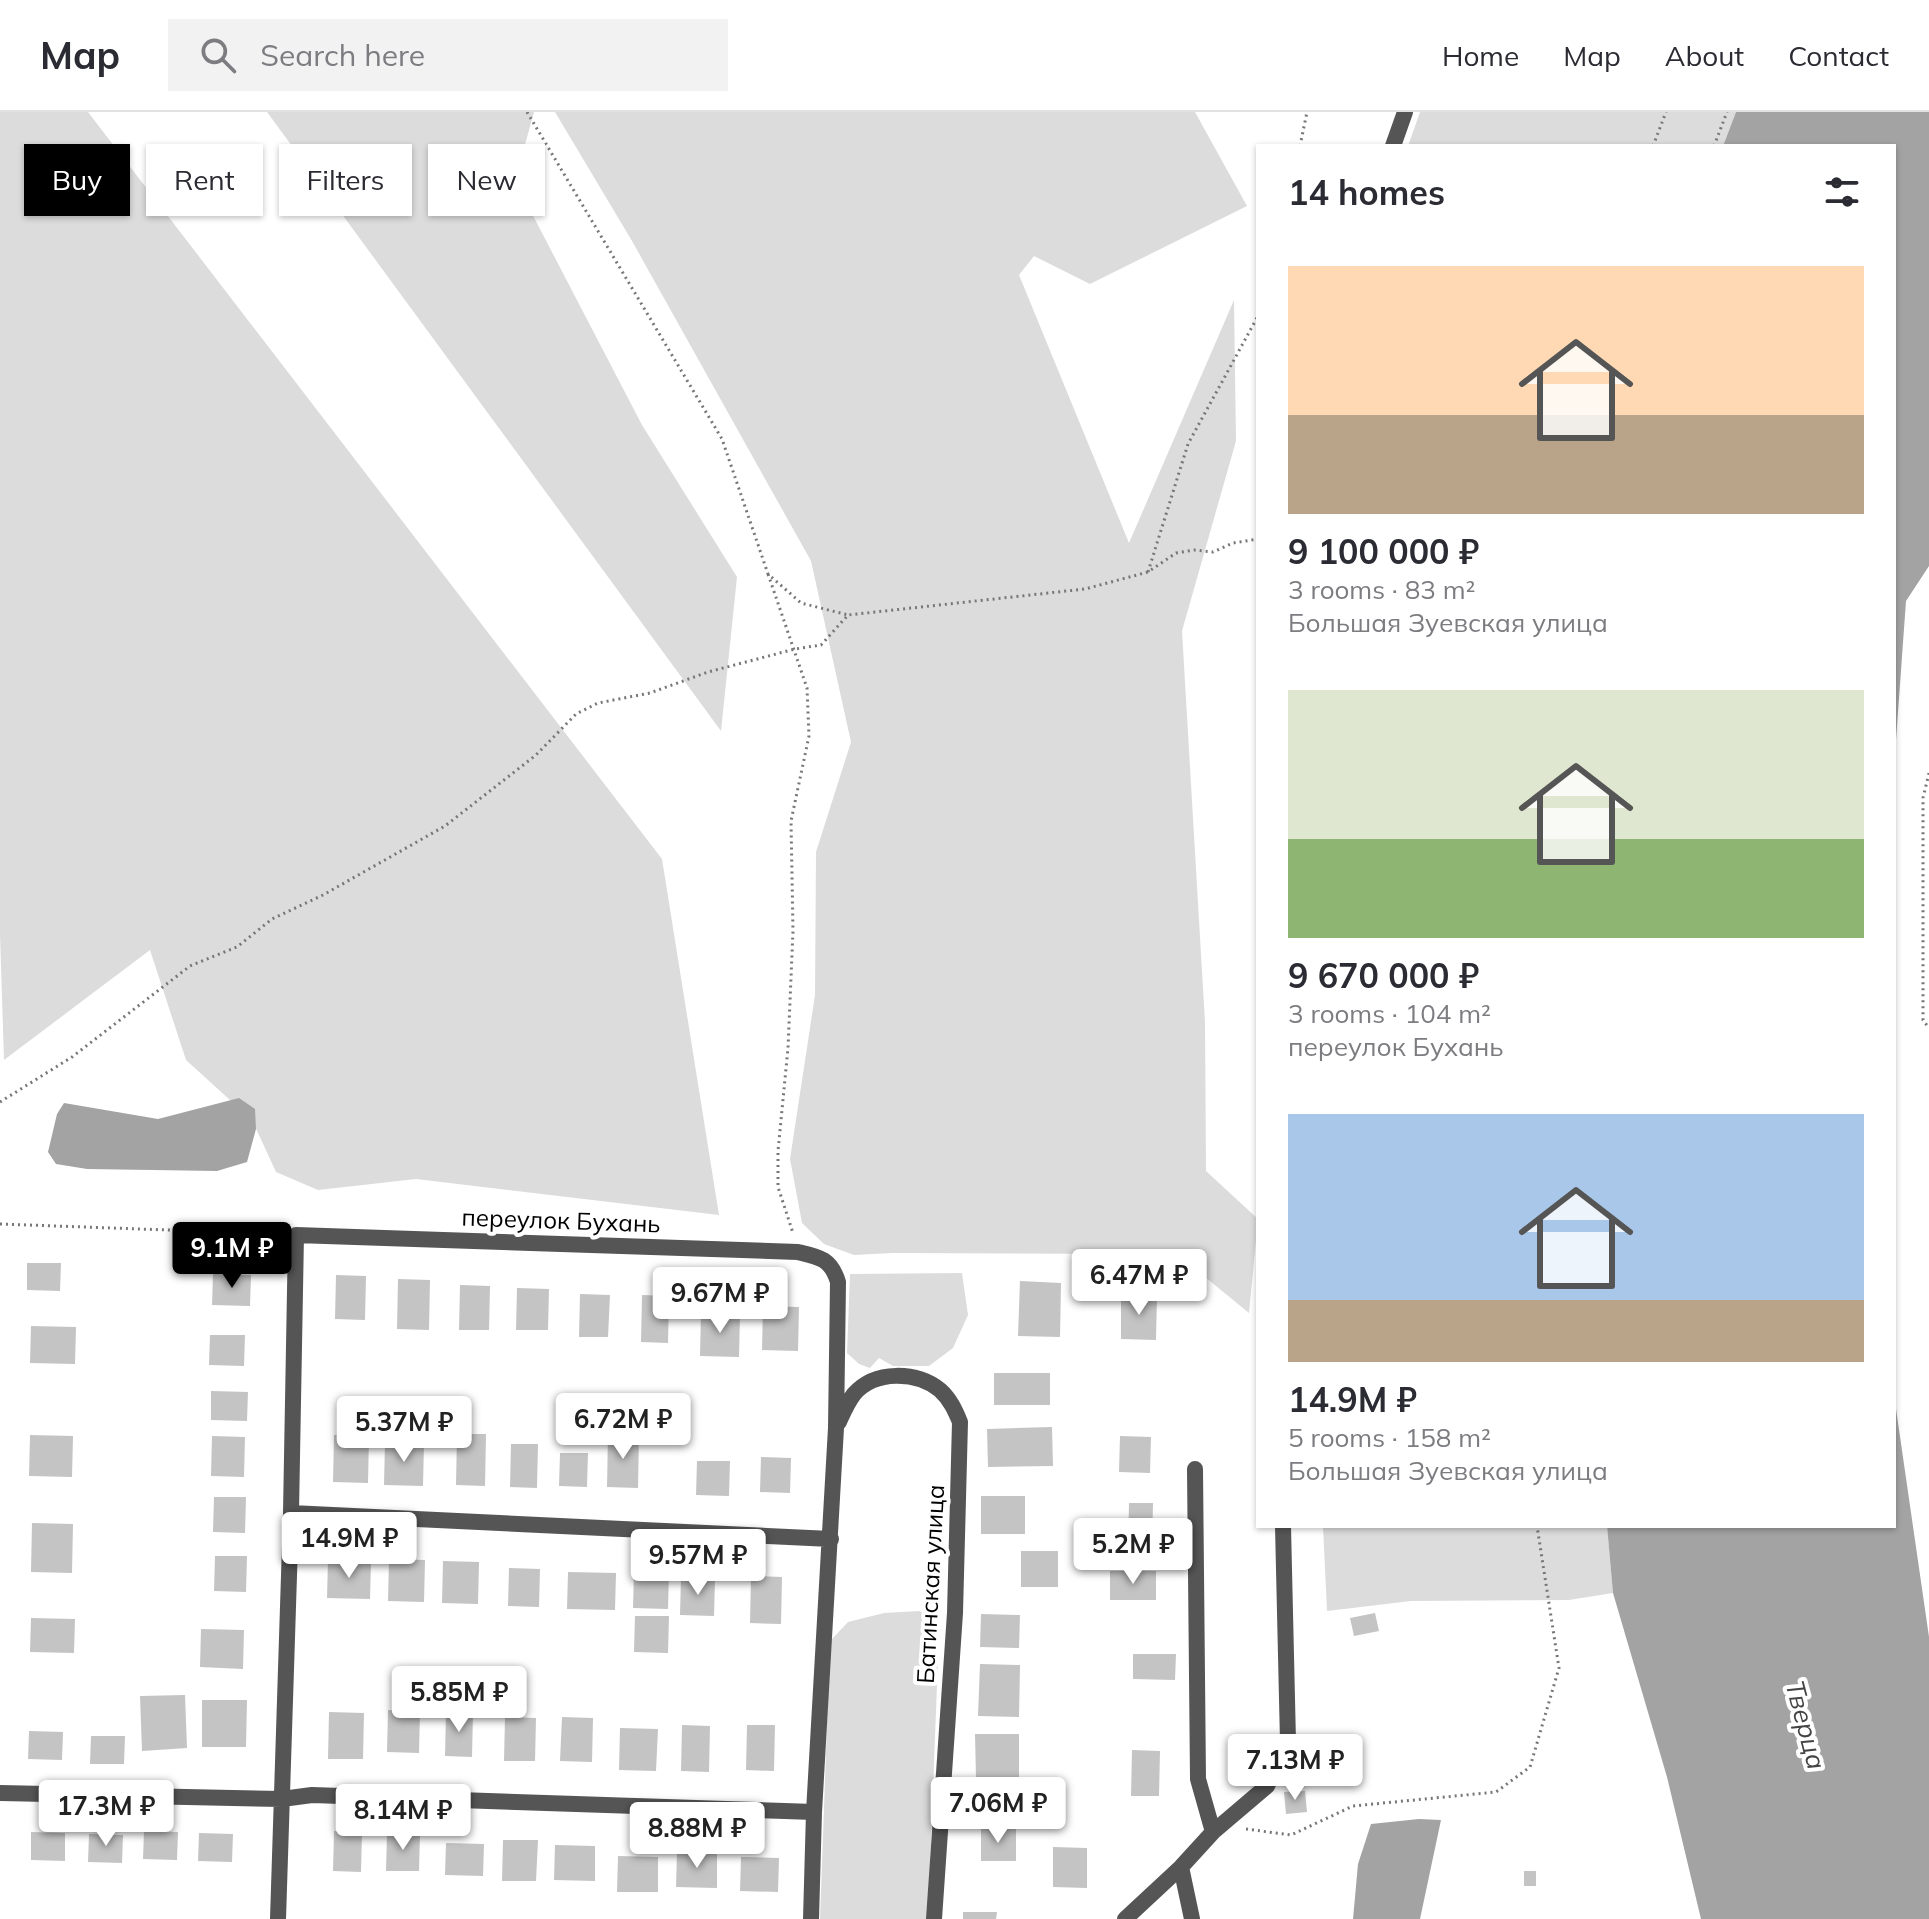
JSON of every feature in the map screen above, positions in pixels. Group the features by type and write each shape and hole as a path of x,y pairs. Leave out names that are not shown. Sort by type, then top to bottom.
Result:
{"street":[{"path":"1394,144 1405,112"},
{"path":"278,1919 296,1235"},
{"name":"переулок Бухань","path":"296,1235 798,1252 824,1258"},
{"name":"Батинская улица","path":"811,1919 814,1812 836,1428 838,1282 834,1269 824,1258"},
{"name":"Батинская улица","path":"836,1428 855,1393 870,1382 888,1376 907,1376 925,1381 941,1391 953,1405 960,1422 955,1613 934,1919"},
{"path":"1195,1469 1198,1779 1218,1829"},
{"path":"291,1513 831,1539"},
{"path":"1125,1919 1267,1786 1288,1742 1283,1528"},
{"path":"0,1793 282,1799 312,1795 814,1812"},
{"path":"1181,1867 1192,1919"}],"path":[{"path":"527,112 722,439 807,688 809,736 791,821 793,931 788,1048 778,1151 778,1187 798,1252"},
{"path":"1300,144 1307,112"},
{"path":"1654,144 1666,112"},
{"path":"1715,144 1727,112"},
{"path":"1148,572 1188,444 1256,320"},
{"path":"768,574 801,603 848,615 1085,589 1148,572 1176,553 1194,550 1213,552 1233,543 1256,539"},
{"path":"0,1102 72,1057 190,966 237,947 272,919 323,895 445,826 536,755 576,714 598,703 650,693 708,672 821,645 848,615"},
{"path":"1929,773 1923,798 1923,1020 1929,1028"},
{"path":"0,1224 296,1235"},
{"path":"1218,1829 1291,1835 1353,1806 1496,1792 1530,1767 1559,1668 1537,1528"}],"shaded area":[{"path":"0,112 88,112 113,144 24,144 24,216 130,216 130,167 146,187 146,216 168,216 662,859 719,1215 416,1179 318,1190 276,1172 252,1120 186,1060 150,950 4,1060 0,935"},
{"path":"267,112 534,112 525,144 428,144 428,216 533,216 642,425 737,577 721,731 343,216 412,216 412,144 290,144"},
{"path":"555,112 1195,112 1247,206 1090,284 1034,256 1019,275 1129,543 1234,300 1236,441 1182,631 1205,1022 1206,1171 1256,1217 1249,1313 1183,1259 1135,1254 854,1255 824,1244 802,1223 790,1159 815,995 816,852 851,742 811,561 632,241"},
{"path":"1420,112 1736,112 1724,144 1409,144"},
{"path":"962,1273 968,1315 953,1348 929,1366 893,1366 879,1358 870,1368 859,1364 847,1353 850,1274"},
{"path":"1323,1528 1607,1528 1613,1593 1569,1600 1411,1601 1327,1611"},
{"path":"919,1611 926,1615 939,1633 928,1919 820,1919 830,1641 848,1622 884,1613"}],"water":[{"path":"1736,112 1929,112 1929,566 1906,601 1896,740 1896,144 1724,144"},
{"path":"239,1098 255,1109 256,1129 247,1162 217,1171 87,1169 56,1164 48,1152 57,1114 64,1103 158,1119"},
{"name":"Тверца","path":"1896,1409 1929,1637 1929,1919 1701,1919 1667,1777 1613,1593 1607,1528 1896,1528"},
{"path":"1441,1820 1420,1919 1353,1919 1358,1864 1371,1824"}],"building":[{"path":"27,1263 61,1263 60,1291 27,1290"},
{"path":"213,1274 251,1275 250,1306 212,1305"},
{"path":"336,1275 366,1276 365,1320 335,1319"},
{"path":"398,1279 430,1280 429,1330 397,1329"},
{"path":"1020,1281 1061,1283 1060,1337 1018,1336"},
{"path":"460,1285 490,1286 489,1330 459,1330"},
{"path":"517,1288 549,1289 548,1330 516,1330"},
{"path":"580,1294 610,1295 608,1337 579,1337"},
{"path":"1121,1294 1157,1295 1156,1340 1121,1339"},
{"path":"642,1295 669,1296 668,1343 641,1342"},
{"path":"763,1306 799,1307 798,1351 762,1350"},
{"path":"701,1313 740,1314 739,1357 700,1356"},
{"path":"31,1326 76,1327 75,1364 30,1363"},
{"path":"210,1335 245,1335 244,1366 209,1365"},
{"path":"994,1373 1050,1373 1050,1405 994,1405"},
{"path":"211,1391 248,1392 247,1421 211,1420"},
{"path":"1052,1427 1053,1466 988,1467 987,1429"},
{"path":"457,1434 486,1434 485,1486 456,1485"},
{"path":"608,1434 639,1435 638,1488 607,1487"},
{"path":"30,1435 73,1436 72,1477 29,1476"},
{"path":"334,1435 369,1436 368,1483 333,1482"},
{"path":"212,1436 245,1437 244,1477 211,1476"},
{"path":"1120,1436 1151,1437 1150,1473 1119,1472"},
{"path":"385,1442 424,1443 423,1486 384,1485"},
{"path":"511,1444 538,1444 537,1488 510,1487"},
{"path":"560,1453 588,1453 587,1487 559,1486"},
{"path":"761,1457 791,1458 790,1493 760,1492"},
{"path":"697,1461 730,1461 729,1496 696,1495"},
{"path":"981,1496 1025,1496 1025,1534 981,1534"},
{"path":"214,1497 246,1497 245,1533 213,1532"},
{"path":"1129,1503 1153,1503 1152,1549 1128,1549"},
{"path":"32,1523 73,1524 72,1573 31,1572"},
{"path":"1021,1551 1058,1551 1058,1587 1021,1587"},
{"path":"215,1556 247,1556 246,1592 214,1591"},
{"path":"389,1559 425,1560 424,1602 388,1601"},
{"path":"328,1560 371,1561 370,1599 327,1598"},
{"path":"443,1561 479,1562 478,1604 442,1603"},
{"path":"509,1568 540,1569 539,1607 508,1606"},
{"path":"634,1571 669,1572 668,1609 633,1608"},
{"path":"1110,1571 1156,1571 1156,1600 1110,1600"},
{"path":"568,1572 616,1573 615,1610 567,1609"},
{"path":"751,1576 782,1577 781,1624 750,1623"},
{"path":"681,1578 715,1579 714,1616 680,1615"},
{"path":"1375,1613 1379,1631 1354,1636 1350,1618"},
{"path":"981,1614 1020,1615 1019,1648 980,1647"},
{"path":"635,1616 669,1616 668,1653 634,1652"},
{"path":"31,1618 75,1619 74,1653 30,1652"},
{"path":"201,1629 244,1630 243,1669 200,1667"},
{"path":"1133,1654 1176,1654 1175,1680 1133,1679"},
{"path":"980,1664 1020,1665 1019,1717 978,1716"},
{"path":"185,1695 187,1748 142,1751 140,1696"},
{"path":"202,1700 247,1700 246,1747 202,1747"},
{"path":"388,1710 420,1711 419,1753 387,1752"},
{"path":"329,1712 364,1713 363,1759 328,1759"},
{"path":"446,1712 473,1713 472,1757 445,1756"},
{"path":"505,1717 536,1718 535,1761 504,1761"},
{"path":"562,1717 593,1718 592,1762 560,1761"},
{"path":"682,1725 710,1726 709,1772 681,1771"},
{"path":"747,1725 775,1725 774,1771 746,1770"},
{"path":"620,1728 658,1729 656,1771 619,1770"},
{"path":"29,1731 63,1732 62,1760 28,1759"},
{"path":"975,1734 1019,1734 1019,1778 976,1778"},
{"path":"91,1736 125,1736 124,1764 90,1764"},
{"path":"1132,1750 1160,1751 1159,1796 1131,1796"},
{"path":"1305,1791 1307,1812 1286,1814 1284,1792"},
{"path":"981,1829 1016,1829 1016,1861 981,1861"},
{"path":"144,1831 178,1832 177,1860 143,1859"},
{"path":"334,1831 362,1832 361,1872 333,1871"},
{"path":"31,1832 65,1833 65,1861 31,1860"},
{"path":"199,1833 233,1834 232,1862 198,1861"},
{"path":"387,1833 420,1834 419,1871 386,1871"},
{"path":"89,1834 123,1835 122,1863 88,1862"},
{"path":"503,1840 538,1840 536,1881 502,1881"},
{"path":"446,1843 484,1844 483,1876 445,1875"},
{"path":"555,1845 595,1846 595,1881 554,1880"},
{"path":"1053,1847 1087,1848 1087,1888 1053,1887"},
{"path":"677,1852 717,1853 717,1888 676,1887"},
{"path":"618,1856 658,1857 658,1892 617,1892"},
{"path":"741,1857 779,1858 778,1892 740,1891"},
{"path":"1524,1871 1536,1871 1536,1886 1524,1886"},
{"path":"963,1912 997,1912 996,1919 963,1919"}]}
